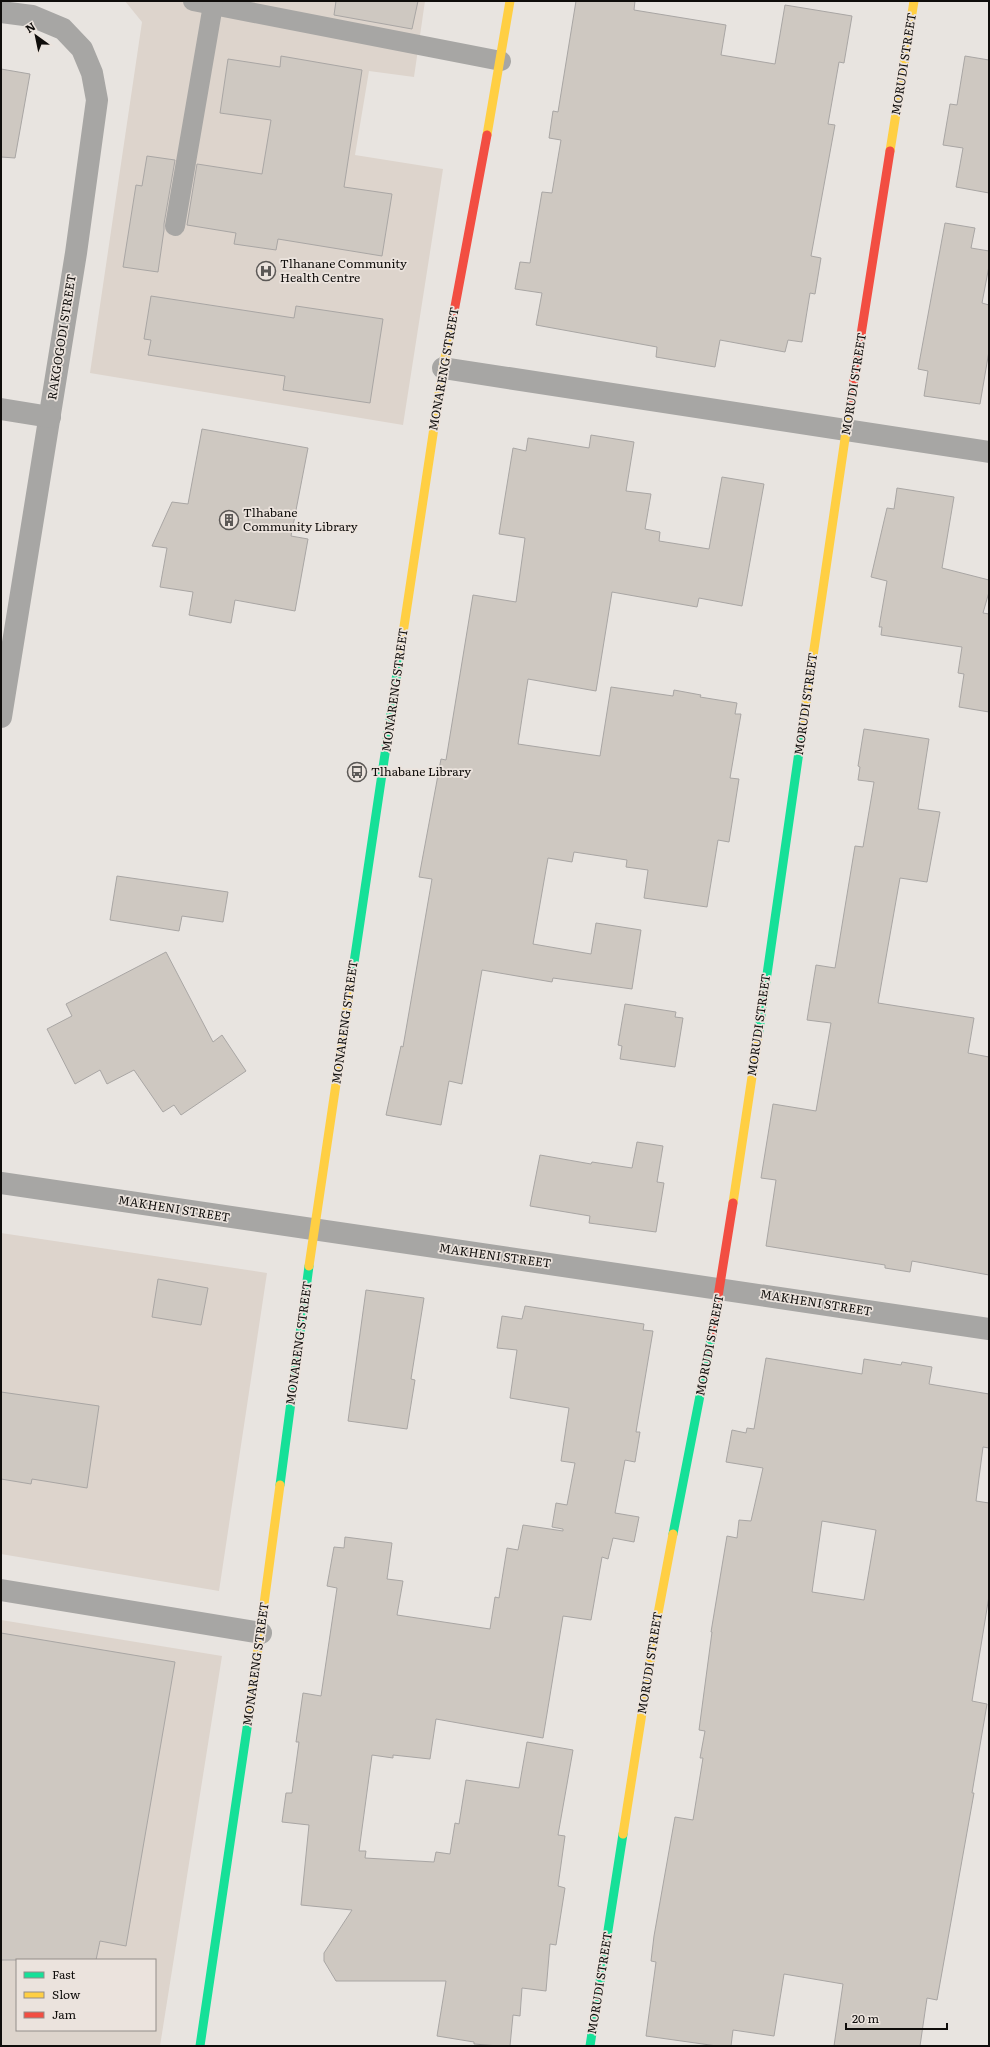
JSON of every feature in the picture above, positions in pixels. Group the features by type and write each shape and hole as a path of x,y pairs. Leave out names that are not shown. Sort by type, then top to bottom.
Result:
{"street":[{"name":"MONARENG STREET","path":"200,2046 261,1634 314,1230 442,368 501,61 510,1"},
{"name":"MORUDI STREET","path":"590,2046 656,1624 721,1288 846,430 914,1"},
{"name":"RAKGOGODI STREET","path":"1,12 32,16 63,29 82,50 92,73 97,100 76,252 1,717"},
{"path":"442,368 989,452"},
{"path":"1,409 50,417"},
{"name":"MAKHENI STREET","path":"1,1182 314,1230 721,1288 989,1329"},
{"path":"1,1590 261,1634"}],"lane":[{"path":"193,1 501,61"},
{"path":"175,226 213,6"}],"shaded area":[{"name":"Tlhanane Community Health Centre","path":"125,1 425,1 414,77 369,71 355,155 443,169 403,425 90,373 142,22"},
{"path":"1,1233 267,1273 219,1591 1,1554"},
{"path":"1,1620 222,1656 160,2046 1,2046"}],"building":[{"path":"336,1 418,1 412,29 334,15"},
{"path":"576,1 635,1 634,10 726,25 721,55 775,64 785,5 852,16 844,63 839,62 828,124 835,125 811,256 821,258 815,294 810,293 802,342 788,340 785,352 720,340 715,367 656,357 657,347 536,325 542,293 515,289 520,262 530,263 542,192 552,193 561,140 549,138 553,111 558,112"},
{"path":"281,56 362,70 344,187 392,194 382,256 278,239 276,250 234,244 236,233 187,225 197,164 262,174 271,120 220,113 228,59 280,67"},
{"path":"965,56 989,60 989,193 956,187 963,148 943,145 950,104 957,105"},
{"path":"1,69 30,74 15,158 1,157"},
{"path":"147,156 175,160 164,224 158,272 123,267 136,185 142,186"},
{"path":"945,223 975,228 971,248 989,251 989,266 982,303 989,305 989,351 980,404 924,396 928,371 918,369"},
{"path":"151,296 294,318 296,306 383,319 370,403 283,390 285,376 148,355 151,340 144,339"},
{"name":"Tlhabane Community Library","path":"202,429 308,448 291,536 308,539 295,611 235,600 231,623 189,615 193,592 160,587 167,548 152,546 172,502 188,504"},
{"path":"591,435 634,442 626,491 651,494 645,529 660,532 659,541 709,549 722,477 764,484 742,606 699,598 697,607 612,592 596,691 528,679 518,744 600,756 611,687 673,696 674,690 701,695 700,697 737,703 735,714 741,714 730,778 739,779 729,842 718,840 707,907 644,898 648,870 626,867 627,860 574,852 572,862 548,858 533,944 591,954 596,923 641,930 632,989 553,978 552,982 482,970 462,1084 449,1081 441,1125 386,1115 401,1046 403,1047 432,879 419,877 441,759 446,760 473,595 516,602 525,538 499,534 513,448 526,451 528,438 589,448"},
{"path":"897,488 954,497 942,568 989,580 989,592 983,613 989,614 989,712 959,707 964,674 958,673 962,647 881,635 882,627 879,627 887,581 871,577 887,508 894,509"},
{"path":"864,729 929,739 918,809 940,812 927,882 900,878 878,1003 974,1018 968,1053 989,1057 989,1275 912,1261 910,1272 885,1268 885,1265 766,1246 776,1180 761,1178 773,1104 816,1111 831,1023 807,1020 816,965 835,968 855,846 863,847 874,782 858,780 860,767 858,766"},
{"path":"117,876 228,892 223,922 182,916 179,931 110,920"},
{"path":"166,952 213,1042 222,1035 246,1071 181,1115 174,1105 163,1112 134,1070 107,1084 100,1070 75,1084 47,1029 72,1016 66,1004"},
{"path":"625,1004 676,1012 675,1017 683,1018 675,1067 620,1059 622,1046 618,1045"},
{"path":"637,1142 663,1146 657,1182 664,1183 656,1232 589,1223 590,1216 530,1206 540,1155 591,1164 592,1162 632,1168"},
{"path":"158,1279 208,1288 201,1325 152,1317"},
{"path":"366,1290 424,1298 411,1379 415,1380 407,1429 348,1421"},
{"path":"525,1306 644,1324 643,1330 653,1331 636,1432 640,1432 635,1462 625,1460 615,1513 639,1517 634,1542 613,1538 608,1559 602,1557 591,1620 563,1616 543,1738 436,1719 430,1759 393,1755 393,1758 372,1755 359,1851 366,1851 365,1858 434,1862 436,1852 450,1854 455,1823 459,1824 466,1780 519,1788 527,1742 573,1750 558,1835 565,1836 558,1886 565,1888 556,1945 550,1944 546,1991 522,1988 520,2016 513,2015 510,2046 499,2046 474,2044 474,2042 437,2036 446,1981 336,1981 324,1961 324,1953 352,1910 301,1905 309,1825 282,1822 286,1793 292,1793 299,1742 296,1742 303,1693 321,1696 337,1588 327,1586 334,1547 344,1548 345,1537 392,1543 387,1579 403,1581 397,1615 490,1629 495,1597 499,1598 507,1548 518,1550 523,1525 563,1531 563,1529 552,1527 556,1503 567,1505 575,1463 561,1461 569,1408 510,1398 517,1350 497,1348 502,1316 522,1319"},
{"path":"766,1358 862,1374 864,1359 901,1365 902,1362 932,1367 929,1384 989,1394 989,1448 983,1447 976,1501 989,1503 989,1596 972,1701 987,1704 972,1793 974,1793 937,2000 927,1998 920,2046 834,2046 843,1984 784,1974 774,2036 733,2030 731,2046 717,2046 646,2036 656,1962 651,1961 654,1936 675,1817 693,1820 703,1758 700,1758 705,1731 699,1730 711,1632 727,1536 737,1538 739,1520 751,1521 763,1468 726,1462 732,1430 746,1433 747,1428 754,1429","holes":["822,1521 876,1530 864,1600 812,1592"]},
{"path":"1,1392 99,1406 87,1488 32,1479 31,1484 1,1479"},
{"path":"1,1633 175,1662 126,1946 100,1941 96,1959 1,1960"}],"traffic: fast":[{"path":"352,976 400,653"},
{"path":"758,1037 803,724"},
{"path":"280,1485 309,1266"},
{"path":"673,1534 712,1334"},
{"path":"200,2046 250,1708"},
{"path":"590,2046 623,1834"}],"traffic: slow":[{"path":"487,135 510,1"},
{"path":"890,151 914,1"},
{"path":"400,653 443,368 453,317"},
{"path":"803,724 851,398"},
{"path":"309,1266 352,976"},
{"path":"733,1203 758,1037"},
{"path":"250,1708 280,1485"},
{"path":"623,1834 656,1624 673,1534"}],"traffic: jam":[{"path":"453,317 487,135"},
{"path":"851,398 890,151"},
{"path":"712,1334 733,1203"}],"place":[{"name":"Tlhanane Community Health Centre","path":"266,271"},
{"name":"Tlhabane Community Library","path":"229,520"},
{"name":"Tlhabane Library","path":"357,772"}]}
